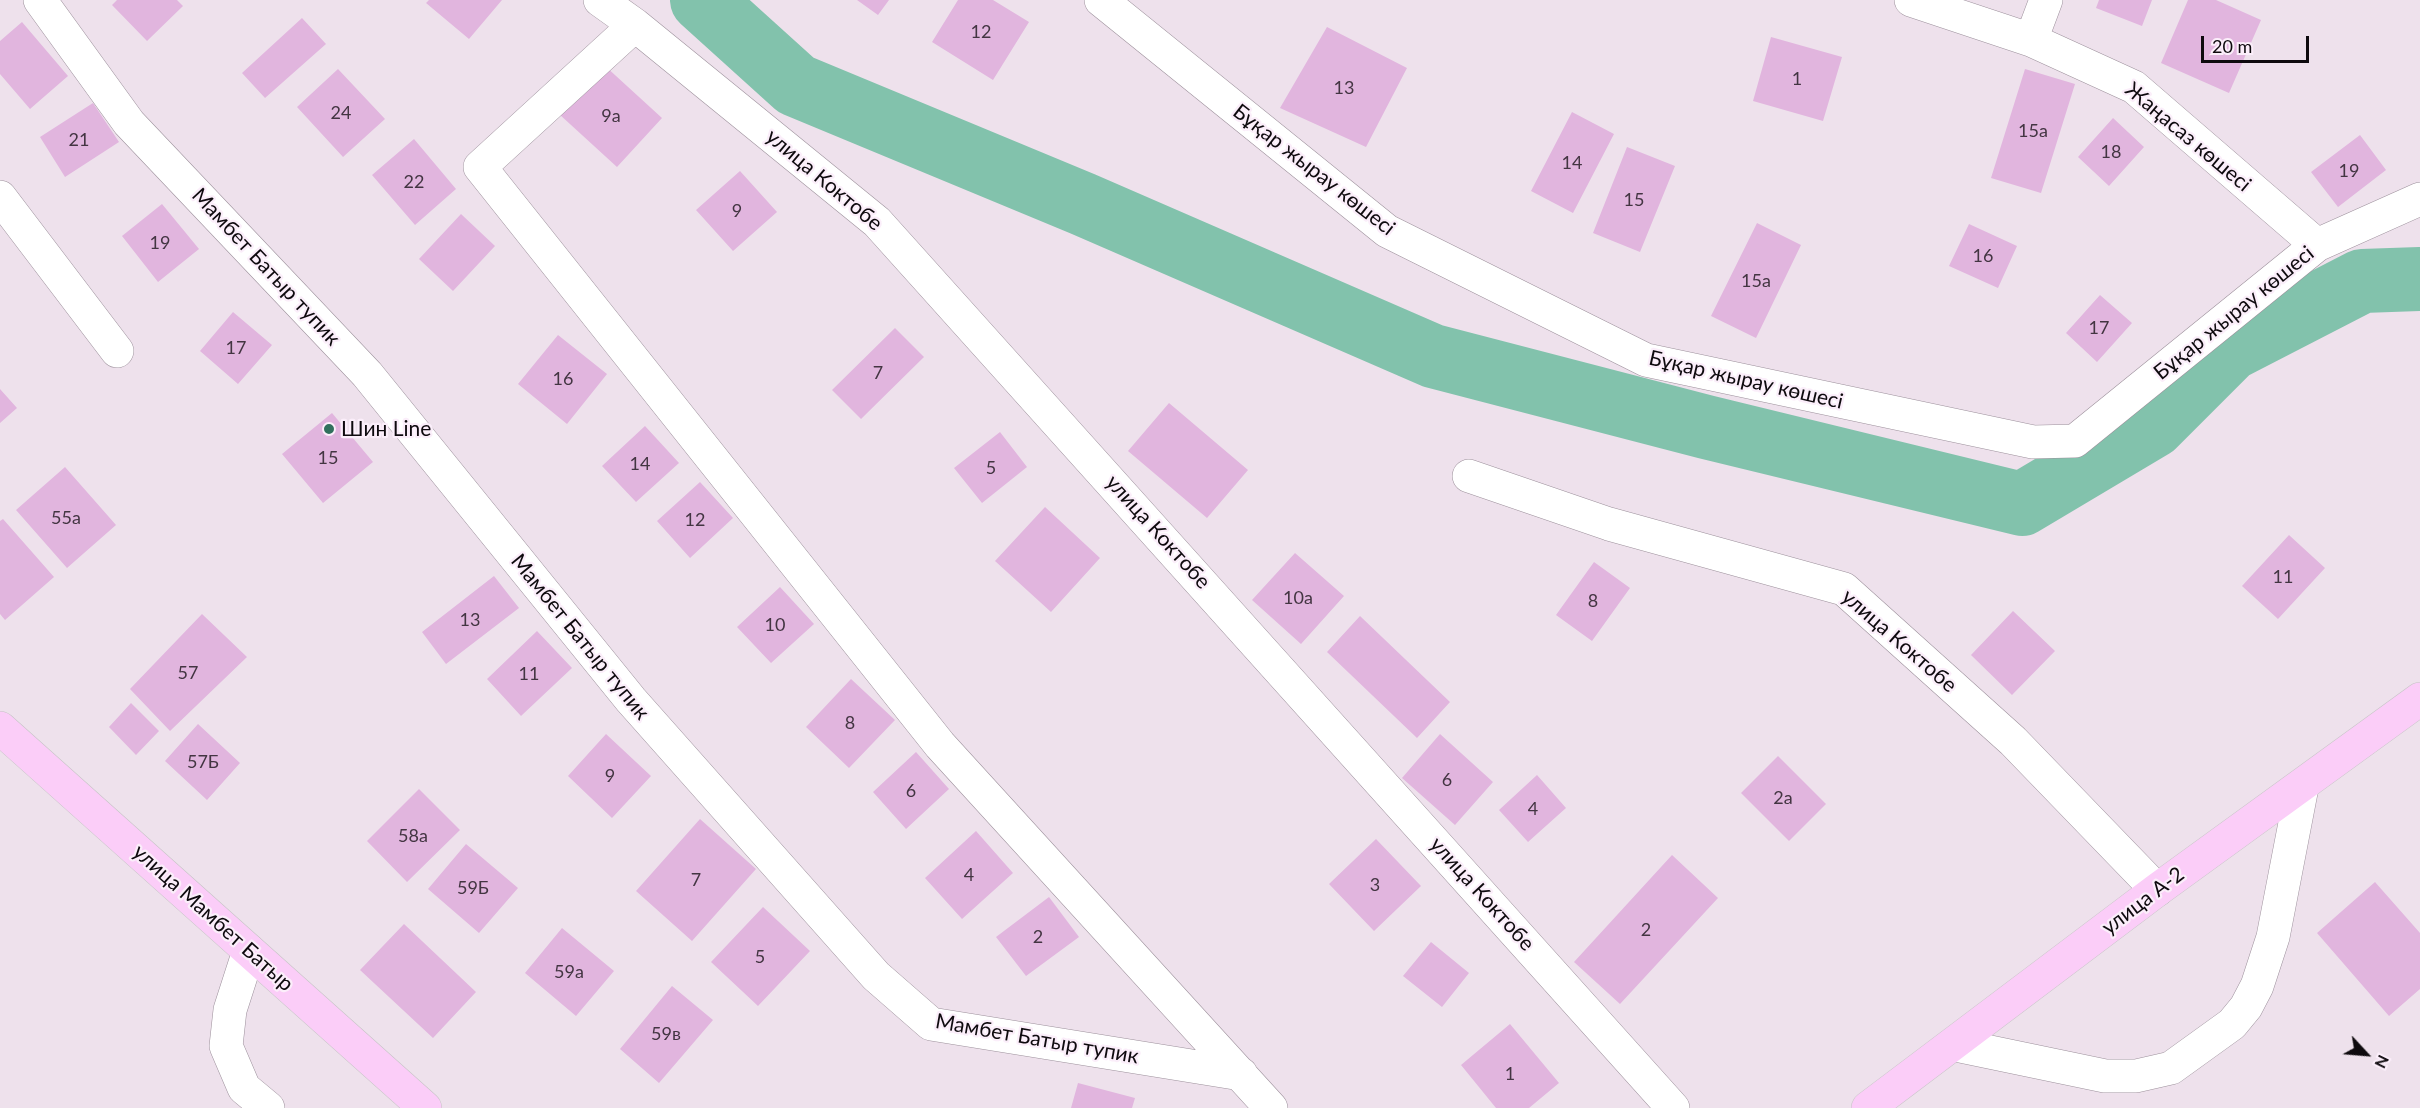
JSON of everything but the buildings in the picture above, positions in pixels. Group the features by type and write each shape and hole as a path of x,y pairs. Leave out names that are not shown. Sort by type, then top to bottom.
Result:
{"main road":[{"name":"улица А-2","path":"1868,1108 1956,1045 2157,890 2302,787 2420,699"},
{"name":"улица Мамбет Батыр","path":"0,728 425,1108"}],"street":[{"name":"Мамбет Батыр тупик","path":"39,0 129,123 367,374 631,700 876,976 931,1024 1241,1074"},
{"name":"улица Коктобе","path":"600,0 635,25 877,222 1673,1108"},
{"name":"Бұқар жырау көшесі","path":"1101,0 1387,231 1646,360 2032,442 2075,441 2317,245 2420,199"},
{"name":"Жаңасаз көшесі","path":"1911,0 2031,40 2134,87 2317,245"},
{"path":"2031,40 2046,0"},
{"path":"635,25 480,167 940,745 1271,1108"},
{"path":"0,197 117,351"},
{"name":"улица Коктобе","path":"1469,476 1609,524 1844,589 2013,741 2157,890"},
{"path":"1956,1045 2105,1076 2136,1076 2170,1068 2232,1024 2246,1007 2257,987 2273,937 2302,787"},
{"path":"249,951 230,1010 226,1046 244,1088 268,1108"}],"waterway":[{"path":"702,0 796,85 1083,204 1433,356 1706,427 2022,504 2153,426 2230,349 2362,281 2420,279"}],"place":[{"name":"Шин Line","path":"329,429"}]}
